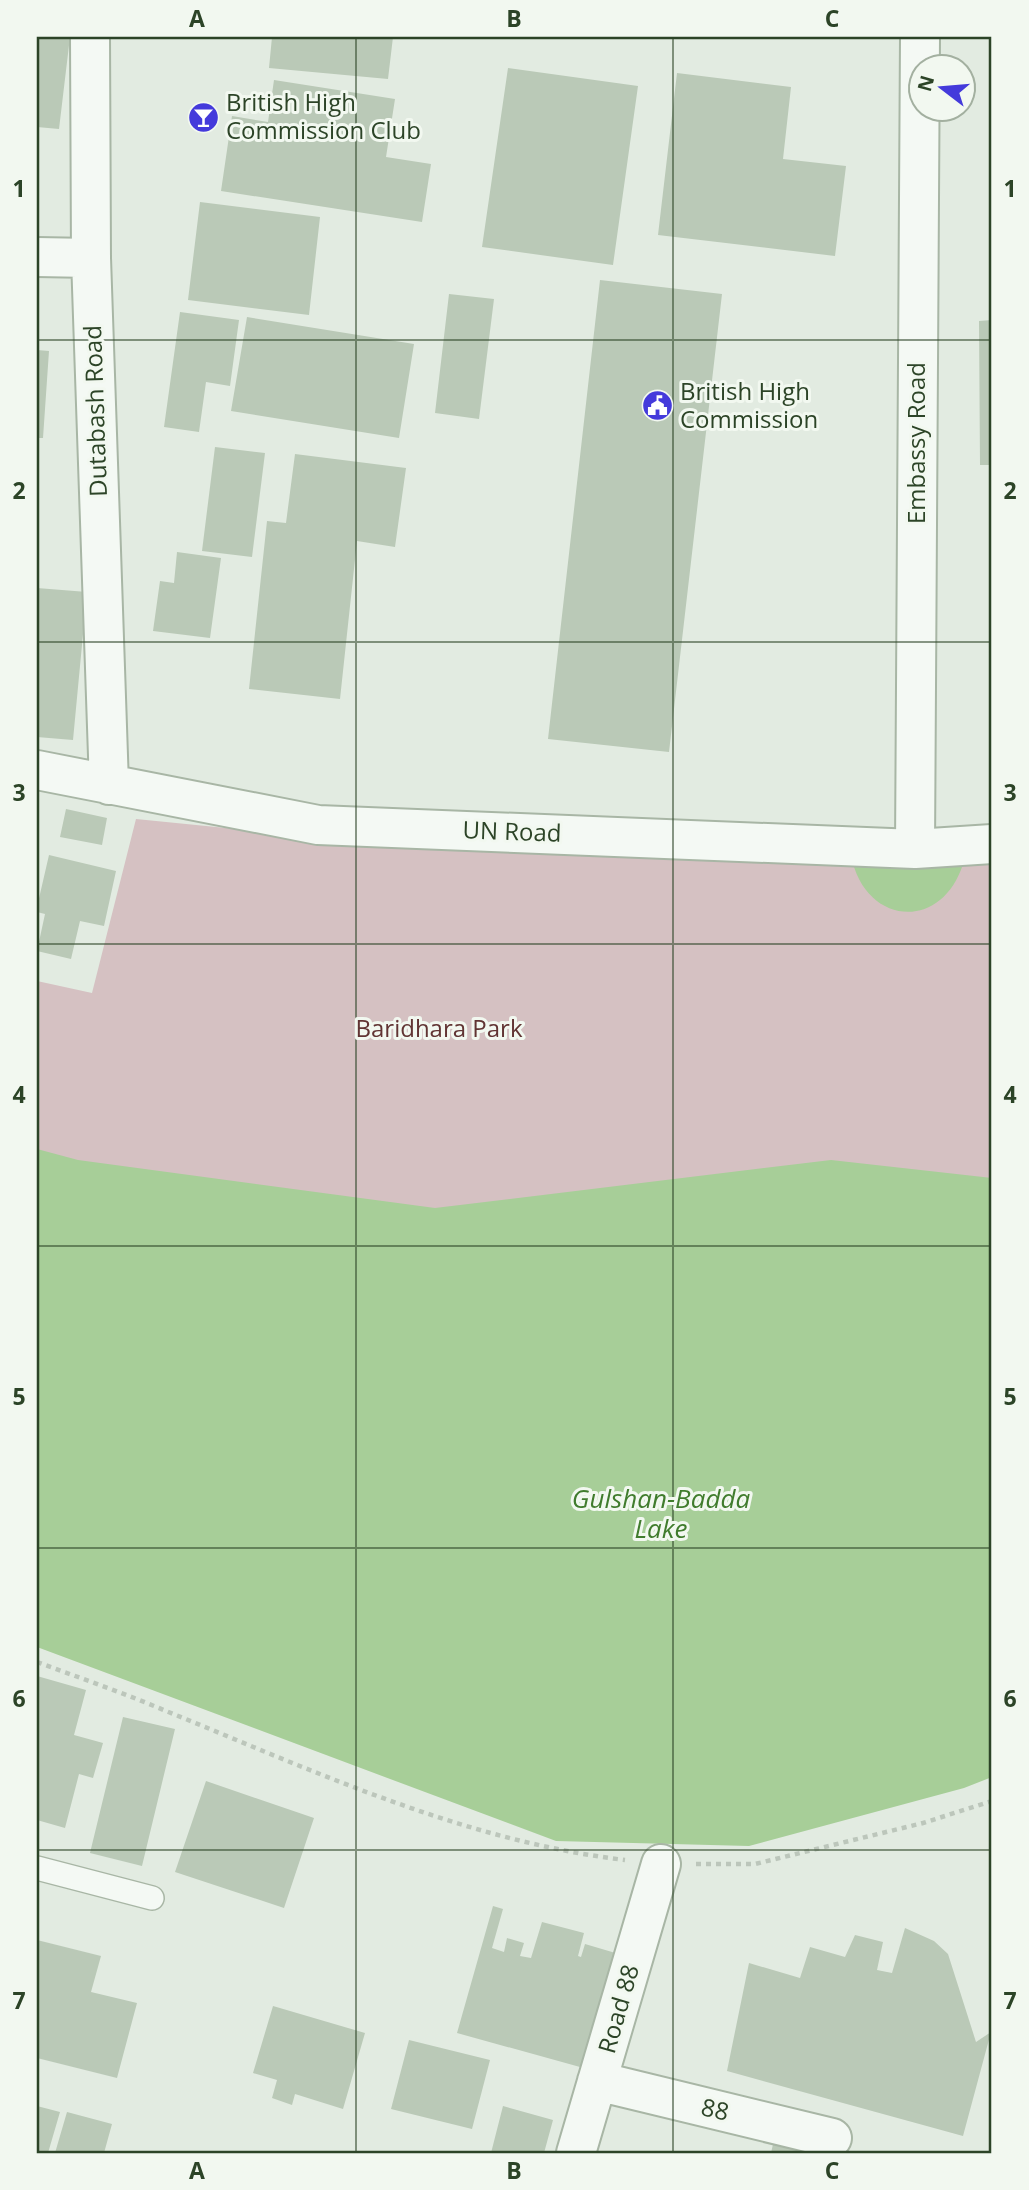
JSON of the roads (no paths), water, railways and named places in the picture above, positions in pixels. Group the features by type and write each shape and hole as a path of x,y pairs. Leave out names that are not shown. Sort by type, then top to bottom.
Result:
{"street":[{"name":"Dutabash Road","path":"90,37 91,258 109,785"},
{"name":"Embassy Road","path":"915,849 920,37"},
{"path":"37,257 91,258"},
{"name":"UN Road","path":"37,770 318,825 915,849 992,844"},
{"name":"Road 88","path":"576,2153 661,1864"},
{"name":"88","path":"597,2081 832,2138"}],"lane":[{"path":"37,1868 152,1898"}],"water":[{"path":"851,855 963,864 952,886 938,902 921,910 904,912 886,907 871,896 859,878"},
{"name":"Gulshan-Badda Lake","path":"37,1149 78,1160 435,1208 831,1160 992,1178 992,1777 964,1788 749,1846 556,1841 37,1647"}],"place":[{"name":"British High Commission Club","path":"203,117"},
{"name":"British High Commission","path":"657,406"}],"park label":[{"name":"Baridhara Park","path":"439,1029"}]}
